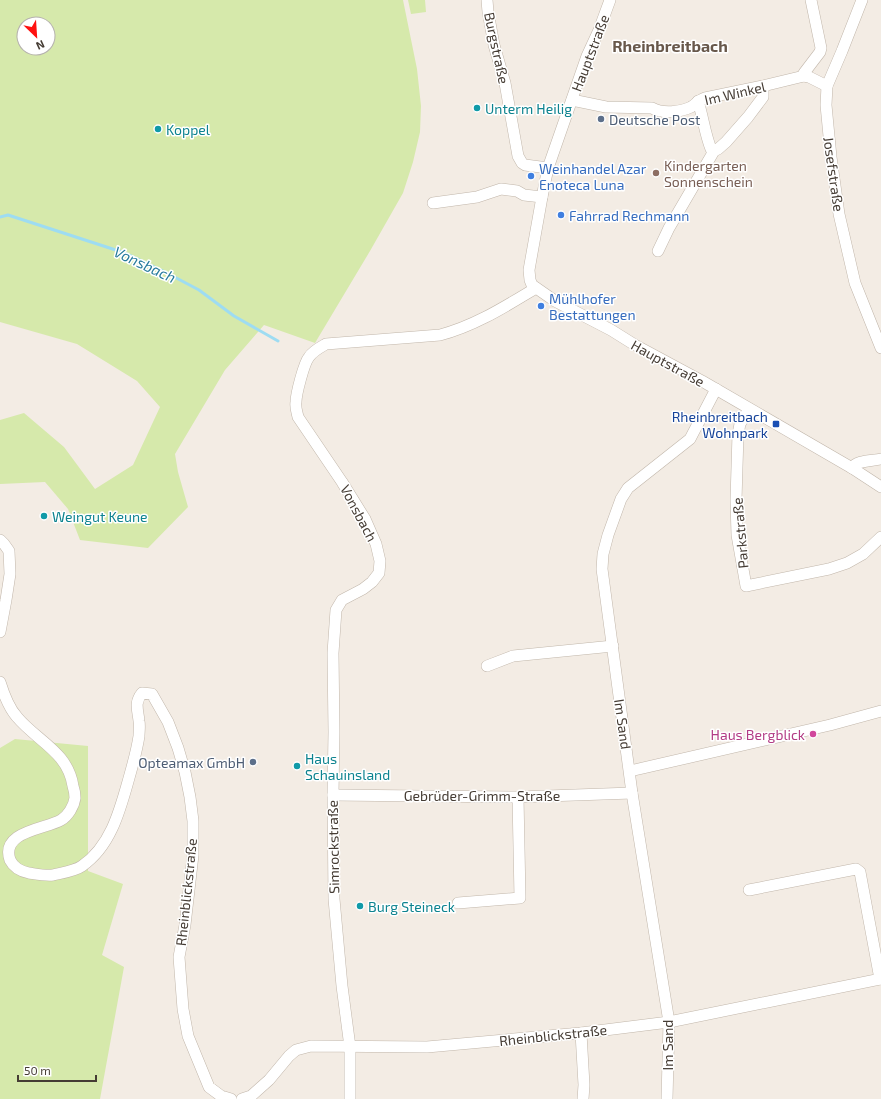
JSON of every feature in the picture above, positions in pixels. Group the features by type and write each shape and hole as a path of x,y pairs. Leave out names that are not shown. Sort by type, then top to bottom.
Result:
{"street":[{"name":"Burgstraße","path":"487,0 494,46 505,83 518,156 525,165 548,168"},
{"name":"Hauptstraße","path":"610,0 599,30 587,56 548,168 529,270 532,285 555,301 611,330 635,345 702,381 852,468 881,487"},
{"path":"811,0 821,48 820,52 804,73 804,76 827,86"},
{"name":"Josefstraße","path":"862,0 827,86 826,105 829,142 839,214 855,283 881,348"},
{"name":"Im Winkel","path":"572,100 606,107 652,108 663,112 691,107 698,101 705,98 804,76"},
{"path":"658,251 669,228 714,151 726,142 748,117 763,97 763,86"},
{"path":"698,101 705,125 707,140 710,149 714,151"},
{"path":"433,203 477,197 501,189 517,191 524,195 542,197"},
{"name":"Vonsbach","path":"345,599 372,582 379,573 380,561 376,544 365,519 298,417 296,400 303,368 308,358 314,351 326,344 440,335 457,331 502,308 536,288"},
{"name":"Im Sand","path":"667,1099 669,1022 632,793 602,569 603,554 620,499 628,488 690,439 716,390"},
{"name":"Parkstraße","path":"749,409 740,424 738,434 736,492 738,535 746,586 829,569 847,563 863,554 881,537"},
{"path":"852,468 857,463 881,459"},
{"path":"0,540 10,551 10,574 0,632"},
{"name":"Simrockstraße","path":"345,599 342,600 336,610 332,795 334,899 342,986 350,1047 350,1099"},
{"path":"487,666 513,656 613,646"},
{"name":"Rheinblickstraße","path":"0,682 7,701 16,716 32,732 51,747 64,761 72,778 75,798 71,811 62,820 18,835 10,841 7,851 13,865 21,871 51,876 81,867 98,852 110,834 120,811 135,756 139,736 137,706 138,698 142,693 152,694 160,708 178,748 190,797 193,821 192,855 185,925 179,957 188,1036 209,1087 221,1096 231,1099"},
{"path":"630,771 830,725 881,711"},
{"name":"Gebrüder-Grimm-Straße","path":"332,795 518,796 632,793"},
{"path":"458,904 520,898 518,796"},
{"path":"749,890 856,869 860,872 881,979"},
{"name":"Rheinblickstraße","path":"242,1099 251,1096 269,1080 296,1050 311,1046 427,1047 581,1033 669,1022 881,979"},
{"path":"581,1033 584,1085 583,1099"}],"green space":[{"path":"0,0 403,0 417,69 421,106 420,132 413,162 403,193 315,343 264,325 225,370 175,454 178,472 188,507 148,548 80,540 68,509 45,482 0,484 0,420 24,413 64,447 95,489 133,465 160,407 137,381 77,344 0,322"},
{"path":"408,0 425,0 426,12 411,14"},
{"path":"15,739 88,746 88,871 123,884 102,955 124,967 100,1099 0,1099 0,748"}],"waterway":[{"name":"Vonsbach","path":"0,217 8,215 125,253 199,290 234,316 278,341"}],"place":[{"name":"Unterm Heilig","path":"477,108"},
{"name":"Deutsche Post","path":"601,119"},
{"name":"Koppel","path":"158,129"},
{"name":"Kindergarten Sonnenschein","path":"656,173"},
{"name":"Weinhandel Azar Enoteca Luna","path":"531,176"},
{"name":"Fahrrad Rechmann","path":"561,215"},
{"name":"Mühlhofer Bestattungen","path":"541,306"},
{"name":"Rheinbreitbach Wohnpark","path":"776,424"},
{"name":"Weingut Keune","path":"44,516"},
{"name":"Haus Bergblick","path":"813,734"},
{"name":"Opteamax GmbH","path":"253,762"},
{"name":"Haus Schauinsland","path":"297,766"},
{"name":"Burg Steineck","path":"360,906"}],"district":[{"name":"Rheinbreitbach","path":"670,45"}]}
